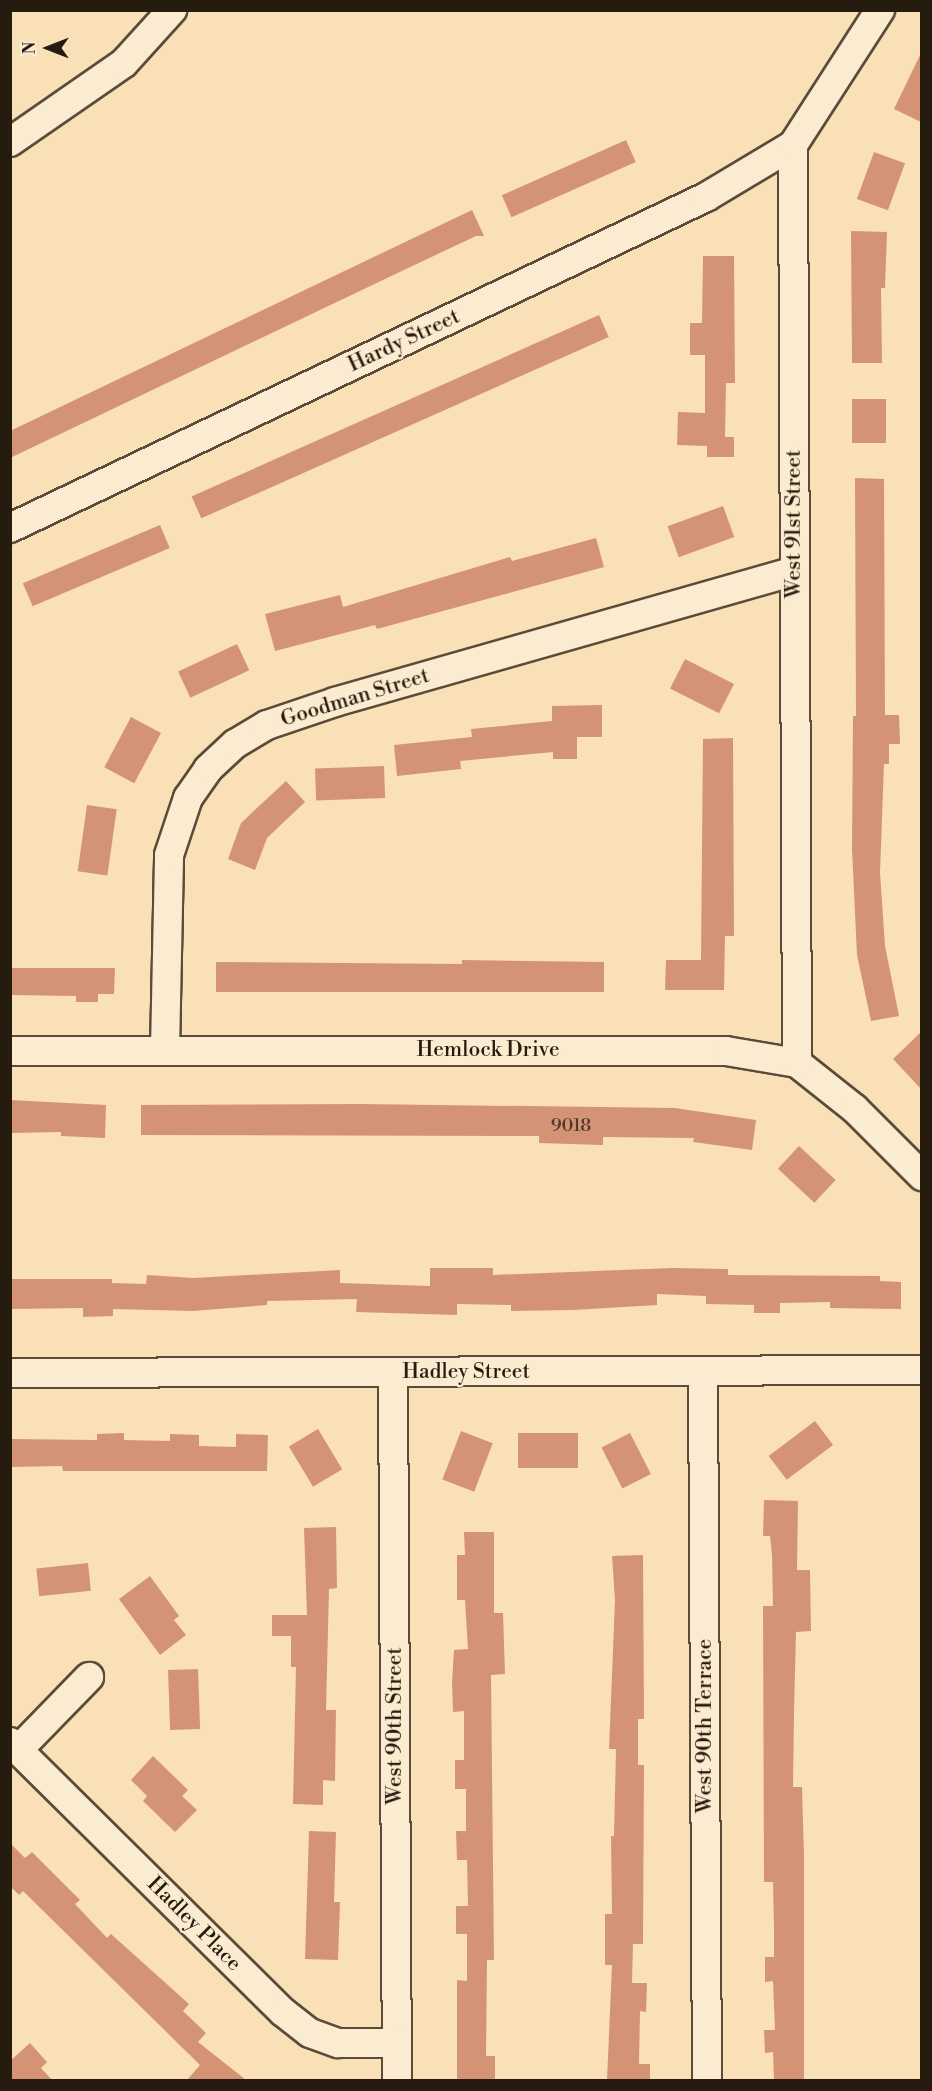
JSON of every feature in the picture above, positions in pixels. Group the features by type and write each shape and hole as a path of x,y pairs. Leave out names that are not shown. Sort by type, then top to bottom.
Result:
{"street":[{"path":"10,142 124,63 172,10"},
{"path":"793,145 880,10"},
{"name":"Hardy Street","path":"10,528 706,197 793,145"},
{"name":"West 91st Street","path":"793,145 797,1063"},
{"name":"Goodman Street","path":"165,1050 169,855 188,798 208,769 235,744 267,724 335,702 794,571"},
{"name":"Hemlock Drive","path":"10,1051 726,1051 797,1063 855,1109 921,1176"},
{"name":"Hadley Street","path":"10,1373 921,1370"},
{"name":"West 90th Terrace","path":"704,1371 707,2080"},
{"name":"West 90th Street","path":"393,1372 397,2080"},
{"name":"Hadley Place","path":"89,1677 14,1746 283,2012 310,2033 338,2043 397,2043"}],"building":[{"path":"921,53 921,122 894,109"},
{"path":"626,140 636,162 512,217 502,195"},
{"path":"874,152 905,163 888,210 857,199"},
{"path":"472,210 484,236 476,236 10,458 10,431"},
{"path":"851,231 887,232 885,288 881,288 882,363 852,363"},
{"path":"703,256 734,256 735,383 726,383 725,437 734,437 734,457 707,457 707,446 677,445 678,412 705,413 705,355 690,355 690,323 702,323"},
{"path":"599,315 609,337 201,518 192,496"},
{"path":"852,399 886,399 886,443 852,443"},
{"path":"855,478 884,479 885,715 899,715 900,744 889,744 889,764 884,764 880,873 885,946 899,1016 871,1021 857,955 852,849 853,716 856,716"},
{"path":"723,506 734,537 679,557 668,526"},
{"path":"160,525 170,548 33,606 23,583"},
{"path":"596,538 604,567 377,629 375,625 275,651 265,614 340,595 343,607 510,557 512,561"},
{"path":"237,644 249,670 190,698 178,671"},
{"path":"685,659 734,684 719,713 670,688"},
{"path":"602,705 602,737 577,737 577,759 553,759 553,752 460,761 461,769 397,776 394,745 472,737 471,729 552,721 552,706"},
{"path":"131,717 161,733 134,783 104,767"},
{"path":"733,738 734,936 725,936 724,990 665,990 666,960 701,960 703,739"},
{"path":"384,766 385,798 316,800 315,768"},
{"path":"286,781 305,802 267,838 255,870 228,859 241,823"},
{"path":"87,805 117,809 107,876 78,871"},
{"path":"462,960 604,962 604,992 216,992 216,962 462,964"},
{"path":"10,968 115,968 114,994 98,994 98,1002 76,1002 76,996 10,995"},
{"path":"921,1032 921,1089 893,1059"},
{"path":"10,1100 106,1105 105,1138 61,1136 61,1132 10,1133"},
{"path":"361,1104 675,1108 756,1120 752,1150 693,1142 694,1138 603,1137 603,1145 539,1143 539,1136 141,1135 141,1105"},
{"path":"799,1146 836,1180 814,1203 778,1169"},
{"path":"430,1268 493,1268 493,1275 672,1268 728,1269 728,1275 880,1276 880,1281 901,1282 901,1309 830,1308 830,1302 780,1303 780,1313 754,1313 754,1305 706,1304 706,1296 657,1294 657,1305 573,1310 511,1311 511,1305 457,1304 457,1315 356,1312 357,1299 267,1301 267,1305 193,1311 113,1309 113,1316 83,1317 83,1308 10,1309 10,1279 112,1279 112,1283 146,1284 147,1275 194,1278 340,1270 340,1283 430,1286"},
{"path":"815,1421 833,1445 787,1480 769,1456"},
{"path":"318,1429 342,1469 313,1487 289,1447"},
{"path":"461,1431 493,1443 474,1492 442,1480"},
{"path":"124,1433 124,1440 170,1441 170,1434 199,1435 199,1446 236,1447 236,1434 268,1435 267,1471 63,1471 62,1466 10,1467 10,1439 97,1440 97,1434"},
{"path":"518,1433 578,1433 578,1468 518,1468"},
{"path":"630,1433 651,1474 622,1489 601,1448"},
{"path":"764,1500 798,1501 797,1570 810,1570 811,1631 796,1632 793,1787 802,1787 804,2080 774,2080 773,2052 765,2053 764,2030 775,2030 773,1981 765,1982 765,1957 774,1957 774,1928 773,1882 764,1882 763,1606 773,1606 770,1536 763,1536"},
{"path":"336,1527 337,1588 329,1589 326,1710 336,1710 335,1781 323,1780 323,1805 293,1804 296,1667 291,1667 291,1636 272,1636 272,1615 307,1615 304,1528"},
{"path":"464,1532 494,1532 494,1613 503,1613 505,1674 491,1675 494,1960 487,1960 486,2056 495,2056 495,2080 457,2080 457,1980 467,1981 467,1934 456,1934 456,1906 468,1906 467,1860 457,1860 456,1831 466,1831 466,1789 455,1789 455,1760 464,1760 464,1711 453,1712 452,1683 454,1650 468,1649 465,1600 457,1600 457,1555 465,1555"},
{"path":"643,1555 644,1719 638,1719 638,1765 644,1765 643,1944 633,1944 632,1983 647,1983 646,2012 640,2011 639,2064 650,2064 650,2080 607,2080 612,1965 605,1965 605,1914 612,1914 611,1836 614,1836 616,1749 609,1749 615,1600 612,1556"},
{"path":"88,1563 91,1591 39,1596 36,1568"},
{"path":"150,1576 179,1616 174,1620 186,1635 160,1655 119,1599"},
{"path":"198,1669 200,1729 170,1730 168,1670"},
{"path":"153,1756 188,1790 182,1796 197,1810 175,1832 143,1801 147,1796 131,1780"},
{"path":"309,1831 336,1832 334,1902 340,1902 338,1960 305,1959"},
{"path":"10,1843 25,1858 32,1852 80,1900 75,1904 107,1938 111,1934 189,2004 183,2011 206,2033 198,2042 246,2080 187,2080 200,2065 23,1891 19,1895 10,1886"},
{"path":"30,2043 47,2062 41,2068 52,2080 10,2080 10,2061"}]}
